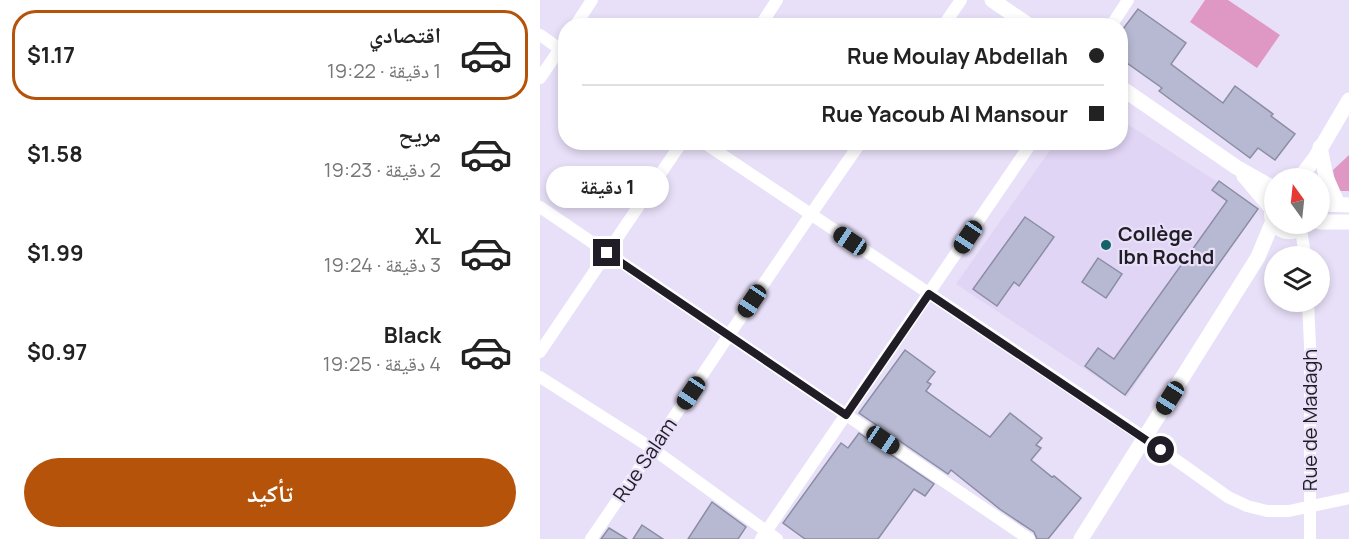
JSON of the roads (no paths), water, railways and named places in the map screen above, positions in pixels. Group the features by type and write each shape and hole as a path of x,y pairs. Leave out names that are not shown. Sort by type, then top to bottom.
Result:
{"street":[{"path":"580,18 592,0"},
{"path":"765,18 777,0"},
{"path":"949,18 961,0"},
{"path":"992,0 1018,18"},
{"path":"1116,18 1128,0"},
{"path":"540,35 558,44"},
{"path":"540,78 558,55"},
{"path":"1128,93 1236,167 1264,183"},
{"path":"1307,168 1349,100"},
{"path":"540,352 677,150"},
{"path":"715,150 1145,438 1228,497 1247,506 1268,511 1289,511 1349,498"},
{"name":"Rue Salam","path":"591,539 855,150"},
{"path":"764,535 1027,150"},
{"path":"1313,168 1318,152"},
{"path":"1318,152 1326,177 1344,205"},
{"path":"1236,167 1264,200"},
{"path":"540,207 1029,539"},
{"path":"1330,222 1349,222"},
{"path":"1082,539 1258,257 1265,234"},
{"path":"1258,257 1290,234"},
{"name":"Rue de Madagh","path":"1308,312 1310,539"},
{"path":"540,377 653,449 764,535 777,539"}],"place":[{"name":"Collège Ibn Rochd","path":"1106,245"}]}
